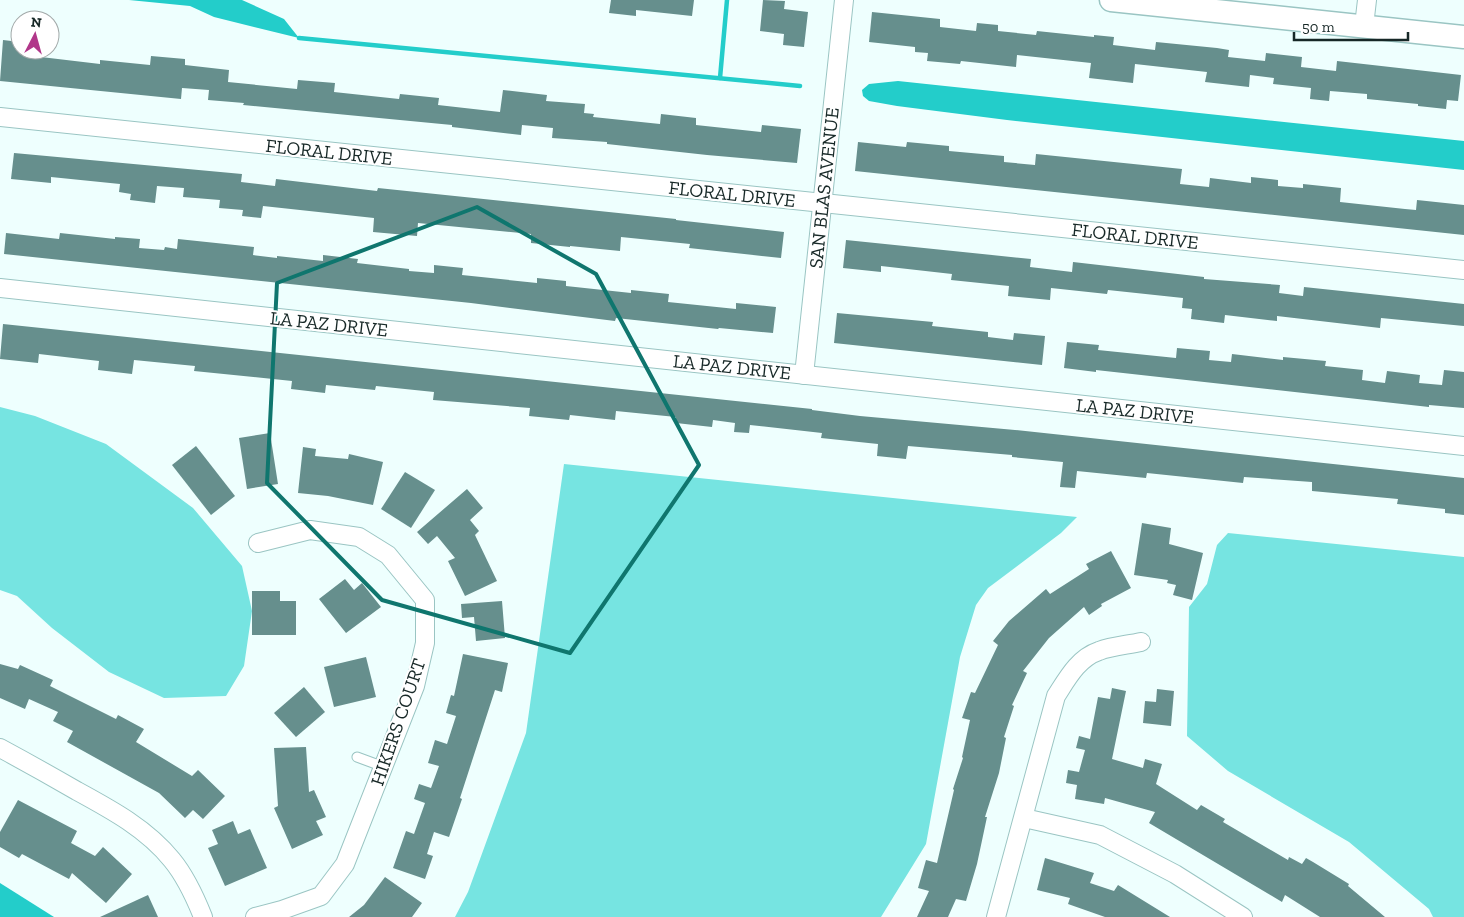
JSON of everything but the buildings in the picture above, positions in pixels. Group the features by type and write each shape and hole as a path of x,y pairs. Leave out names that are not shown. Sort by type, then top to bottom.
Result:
{"street":[{"name":"SAN BLAS AVENUE","path":"804,375 844,0"},
{"path":"1111,0 1193,4 1464,37"},
{"path":"1364,26 1367,0"},
{"name":"FLORAL DRIVE","path":"0,117 1464,270"},
{"name":"LA PAZ DRIVE","path":"0,288 1464,446"},
{"name":"HIKERS COURT","path":"255,917 282,910 320,896 345,864 415,686 425,643 425,600 388,555 359,537 310,530 258,543"},
{"path":"996,917 1056,696 1070,673 1082,661 1098,651 1141,642"},
{"path":"0,748 104,806 135,825 151,838 173,861 192,890 203,917"},
{"path":"1024,818 1100,835 1175,874 1243,917"}],"lane":[{"path":"357,757 384,767"}],"highlighted area":[{"path":"477,207 596,274 699,465 570,653 382,600 267,483 277,283"}],"shaded area":[{"path":"129,0 242,0 284,19 299,38 214,17 190,6"},
{"path":"898,81 1464,141 1464,170 1007,120 897,106 869,101 863,96 862,90 869,84"},
{"path":"0,407 35,416 106,444 193,508 242,566 252,611 244,666 226,696 164,698 109,672 52,628 17,596 0,590"},
{"path":"564,464 1077,517 1061,533 988,588 976,605 960,657 926,844 881,917 455,917 468,892 526,733"},
{"path":"1228,533 1464,557 1464,917 1433,917 1429,909 1349,842 1228,771 1187,736 1189,607 1207,584 1217,545"},
{"path":"0,883 54,917 0,917"}],"waterway":[{"path":"720,78 727,0"},
{"path":"299,38 800,86"}]}
